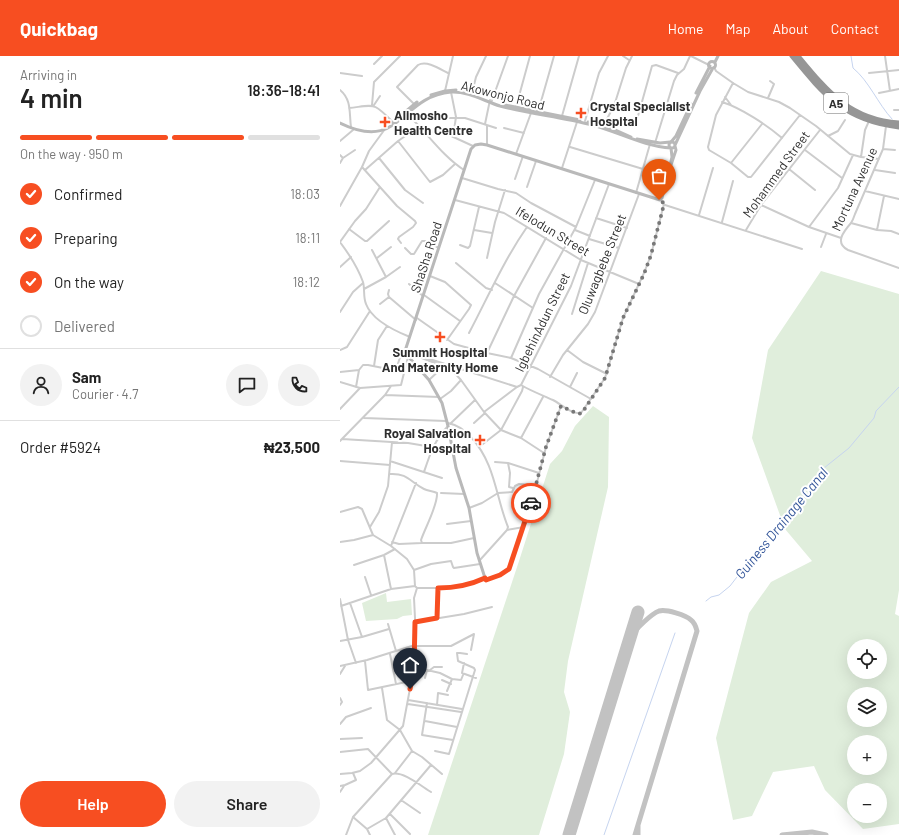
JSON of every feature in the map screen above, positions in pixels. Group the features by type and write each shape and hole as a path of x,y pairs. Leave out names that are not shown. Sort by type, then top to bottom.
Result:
{"highway":[{"name":"A5","path":"792,56 819,88 842,108 869,121 886,126 896,125"},
{"name":"A5","path":"798,56 822,86 842,104 856,112 896,125"}],"main road":[{"path":"668,173 675,154 675,146 715,56"},
{"path":"713,62 718,56"},
{"path":"473,146 479,144 487,145 661,200 672,157 671,148 669,145 676,136 711,67 716,66 713,62"},
{"name":"Akowonjo Road","path":"340,123 352,128 367,131 385,130 394,125 414,104 424,98 445,91 459,91 472,93 491,102 604,127 650,144 671,148"},
{"name":"Akowonjo Road","path":"385,130 417,104 427,98 451,92 472,95 530,113 562,116 604,127 632,137 655,142 671,142"},
{"path":"671,142 674,142 675,146"},
{"name":"ShaSha Road","path":"408,354 406,348 473,146"},
{"path":"671,148 675,146"},
{"path":"408,354 429,380 439,398 448,424 456,468 469,508 477,553 485,578 481,580"}],"street":[{"path":"374,64 382,56"},
{"path":"373,105 374,82 399,56"},
{"path":"445,91 453,56"},
{"path":"472,93 476,77 486,56"},
{"path":"487,145 486,125 491,102 508,56"},
{"path":"516,107 530,56"},
{"path":"539,113 554,56"},
{"path":"562,116 579,56"},
{"path":"585,122 599,73 608,56"},
{"path":"623,56 629,60"},
{"path":"604,127 614,106 629,60 632,56"},
{"path":"655,142 674,80 678,73 684,69 690,56 711,67 748,92 768,98 790,108 853,155 879,159"},
{"path":"885,56 890,91"},
{"path":"414,104 397,87 418,65 422,63 427,64 448,73"},
{"path":"638,116 644,90 652,66 656,65 678,73"},
{"path":"869,73 899,70"},
{"path":"340,73 362,76"},
{"path":"768,98 774,84 770,81"},
{"path":"733,83 716,115 708,147 711,151 750,177 800,115"},
{"path":"340,90 347,97 352,128 340,141"},
{"path":"879,93 899,90"},
{"path":"451,92 456,118 453,137"},
{"path":"373,105 380,96"},
{"path":"725,97 732,105"},
{"path":"722,102 732,105 782,138"},
{"path":"349,108 373,105 378,107 393,123"},
{"path":"894,110 899,110"},
{"path":"406,113 455,164 465,170"},
{"path":"516,154 530,113"},
{"path":"449,118 456,118 496,128"},
{"path":"828,136 838,131 845,120"},
{"path":"861,157 865,130 869,121"},
{"path":"562,169 577,122"},
{"path":"731,163 762,124"},
{"path":"365,170 398,141 420,126"},
{"path":"427,136 440,126 449,135 473,146"},
{"name":"Mortuna Avenue","path":"886,126 884,149 851,223 847,226 841,238 842,246 848,250 899,268"},
{"path":"504,128 524,133"},
{"path":"340,206 362,167 369,151 385,130"},
{"name":"Mohammed Street","path":"746,230 761,205 820,130"},
{"path":"398,141 430,182 443,175 455,164"},
{"name":"Oluwagbebe Street","path":"550,377 567,350 584,329 595,312 627,228 638,193 650,144"},
{"path":"570,147 643,169"},
{"path":"805,149 842,178"},
{"path":"884,149 895,150"},
{"path":"340,163 343,158 354,150"},
{"path":"340,155 343,158"},
{"path":"809,227 835,193 853,155"},
{"path":"516,179 523,156"},
{"path":"379,158 405,190 423,203"},
{"path":"527,187 536,161"},
{"path":"362,167 397,206 415,221 416,223 412,227 398,237 401,243"},
{"path":"699,216 713,168"},
{"path":"789,169 815,190"},
{"path":"875,170 895,173"},
{"path":"462,178 516,193 530,203 576,228"},
{"path":"511,358 539,294 576,228 595,180"},
{"path":"722,222 733,182"},
{"name":"IgbehinAdun Street","path":"424,358 517,386 522,386 530,366 558,314 581,260 610,184"},
{"path":"380,187 366,209 349,228 340,242 351,257 363,283 366,304 370,311 387,326 410,337"},
{"path":"487,258 492,234 505,190"},
{"path":"865,191 899,199"},
{"path":"877,230 884,196"},
{"name":"Ifelodun Street","path":"455,200 507,215 581,260 639,284"},
{"path":"661,200 664,204 802,249"},
{"path":"479,447 501,430 522,386 580,414 592,399 603,383 607,374 623,318 644,274 654,245 664,204"},
{"path":"761,205 809,227 841,238"},
{"path":"460,245 469,248 479,207"},
{"path":"596,218 627,228"},
{"path":"349,228 365,242 389,221"},
{"path":"851,223 899,234"},
{"path":"469,333 509,254 527,227"},
{"path":"474,230 492,234"},
{"path":"575,230 589,238 619,248"},
{"path":"821,247 826,234"},
{"path":"487,353 514,296 546,238"},
{"path":"405,248 411,254 414,254 422,241 439,248"},
{"path":"377,258 391,247"},
{"path":"372,250 386,277"},
{"path":"340,267 351,257"},
{"path":"456,263 486,288 492,290"},
{"path":"572,314 588,263"},
{"path":"364,290 400,267"},
{"path":"430,276 445,282 470,304 470,309 447,340"},
{"path":"340,312 353,292 363,283"},
{"path":"495,283 533,308"},
{"path":"409,284 460,322"},
{"path":"389,290 389,297 416,319 454,344 511,358 538,369 592,399"},
{"path":"380,304 389,297"},
{"path":"340,350 347,347 370,311"},
{"path":"374,366 378,340 387,326"},
{"path":"396,370 401,354 406,348"},
{"path":"567,350 583,362 607,374"},
{"path":"408,354 414,354 424,358"},
{"path":"408,354 424,358"},
{"path":"340,382 360,388 401,385 408,354"},
{"path":"356,387 359,370 363,365 403,372"},
{"path":"429,380 446,365 461,380 484,412 501,430 521,438 544,454"},
{"path":"340,372 359,370"},
{"path":"570,387 577,373"},
{"path":"385,395 439,398 451,391 461,380"},
{"path":"341,440 364,418 385,395 391,386"},
{"path":"474,423 484,412 517,386"},
{"path":"340,409 360,388"},
{"path":"521,438 543,397"},
{"path":"424,472 432,447 448,424 475,400"},
{"path":"485,578 486,580 500,575 509,569 524,526 544,454 561,406"},
{"path":"364,418 448,424 464,430 479,447 491,470 508,527 507,530"},
{"path":"341,440 408,443 432,447"},
{"path":"370,527 379,512 388,486 392,442"},
{"path":"340,461 390,465"},
{"path":"390,461 442,478"},
{"path":"495,462 508,463 539,473"},
{"path":"508,463 510,473 509,487 513,488"},
{"path":"390,474 406,476 423,489 436,492 437,494 421,540 422,543"},
{"path":"391,546 416,483"},
{"path":"469,508 482,503 498,493 512,492 513,488 519,484 535,485"},
{"path":"441,493 464,494"},
{"path":"340,512 360,507 373,535 391,546 407,559 414,570 416,587 414,598 414,667 404,723 400,730 371,763 360,771 340,774"},
{"path":"447,524 471,521"},
{"path":"414,570 431,564 451,561 454,568 480,562 507,530 524,526"},
{"path":"340,542 373,535"},
{"path":"392,542 399,544 451,543 474,538"},
{"path":"354,565 384,555 395,549"},
{"path":"384,555 391,589"},
{"path":"366,577 371,595"},
{"path":"341,606 391,589 416,587 454,587 481,580"},
{"path":"437,618 438,588"},
{"path":"340,599 341,617 356,663"},
{"path":"350,603 362,637"},
{"path":"415,622 492,607"},
{"path":"388,624 396,651"},
{"path":"340,641 362,637 389,629"},
{"path":"340,666 366,661 415,645 451,646 474,634 471,650"},
{"path":"435,751 449,754 475,668 458,661 457,653 460,652 466,654"},
{"path":"390,653 396,684"},
{"path":"366,661 368,690 411,682"},
{"path":"421,668 422,661"},
{"path":"414,667 430,670 452,679 461,680 463,674 461,672 464,663"},
{"path":"340,674 345,666"},
{"path":"430,670 434,667 442,666"},
{"path":"425,678 427,670"},
{"path":"463,674 476,678"},
{"path":"447,691 452,679"},
{"path":"442,680 451,684"},
{"path":"382,688 387,720 400,730 412,751 442,774"},
{"path":"437,705 438,693 448,695"},
{"path":"340,698 342,703 340,705"},
{"path":"408,700 444,706 462,711"},
{"path":"427,703 422,735 453,740"},
{"path":"408,704 443,710 462,711"},
{"path":"443,710 444,706"},
{"path":"340,724 347,716 371,708"},
{"path":"425,721 457,727"},
{"path":"340,739 362,738"},
{"path":"340,752 368,749 394,773 406,777 431,792"},
{"path":"346,835 353,817 394,773 412,751"},
{"path":"367,829 390,814 431,765"},
{"path":"340,786 356,780 352,773"},
{"path":"340,792 345,785"},
{"path":"401,800 420,813"},
{"path":"390,814 410,834"},
{"path":"353,817 367,829 370,835"},
{"path":"386,818 395,835"}],"green space":[{"path":"821,271 899,294 899,590 895,614 899,616 899,824 863,829 857,823 887,823 887,783 847,783 847,813 825,790 814,766 773,772 752,816 733,820 716,738 749,613 771,582 812,561 785,529 752,438 768,350"},
{"path":"593,406 609,417 608,487 568,661 564,692 570,712 564,754 539,835 428,835 550,464 562,451 575,426"},
{"path":"386,593 387,602 411,599 412,615 403,616 397,619 366,621 362,603"}],"waterway":[{"path":"851,56 853,68 864,79 882,107 892,119"},
{"name":"Guiness Drainage Canal","path":"706,601 711,597 719,595 730,586 767,538 820,480 824,468 849,448 874,418 876,411 899,387"},
{"path":"604,835 675,633"}],"taxiway":[{"path":"631,636 648,618 659,611 666,611 685,616 692,621 697,631 638,825"},
{"path":"635,835 638,825 638,835"},
{"path":"782,835 812,832 826,835"}],"runway":[{"path":"569,835 638,612"}],"way so far":[{"path":"531,503 541,463 561,406 578,414 582,413 603,383 623,318 644,274 653,247 664,204 661,200 659,200"}],"place":[{"name":"Crystal Specialist Hospital","path":"581,113"},
{"name":"Alimosho Health Centre","path":"385,122"},
{"name":"Summit Hospital And Maternity Home","path":"440,337"},
{"name":"Royal Salvation Hospital","path":"480,440"}],"route":[{"path":"410,689 414,667 414,646 416,638 415,622 437,618 438,588 470,584 485,578 486,580 505,573 509,569 531,503"}]}
